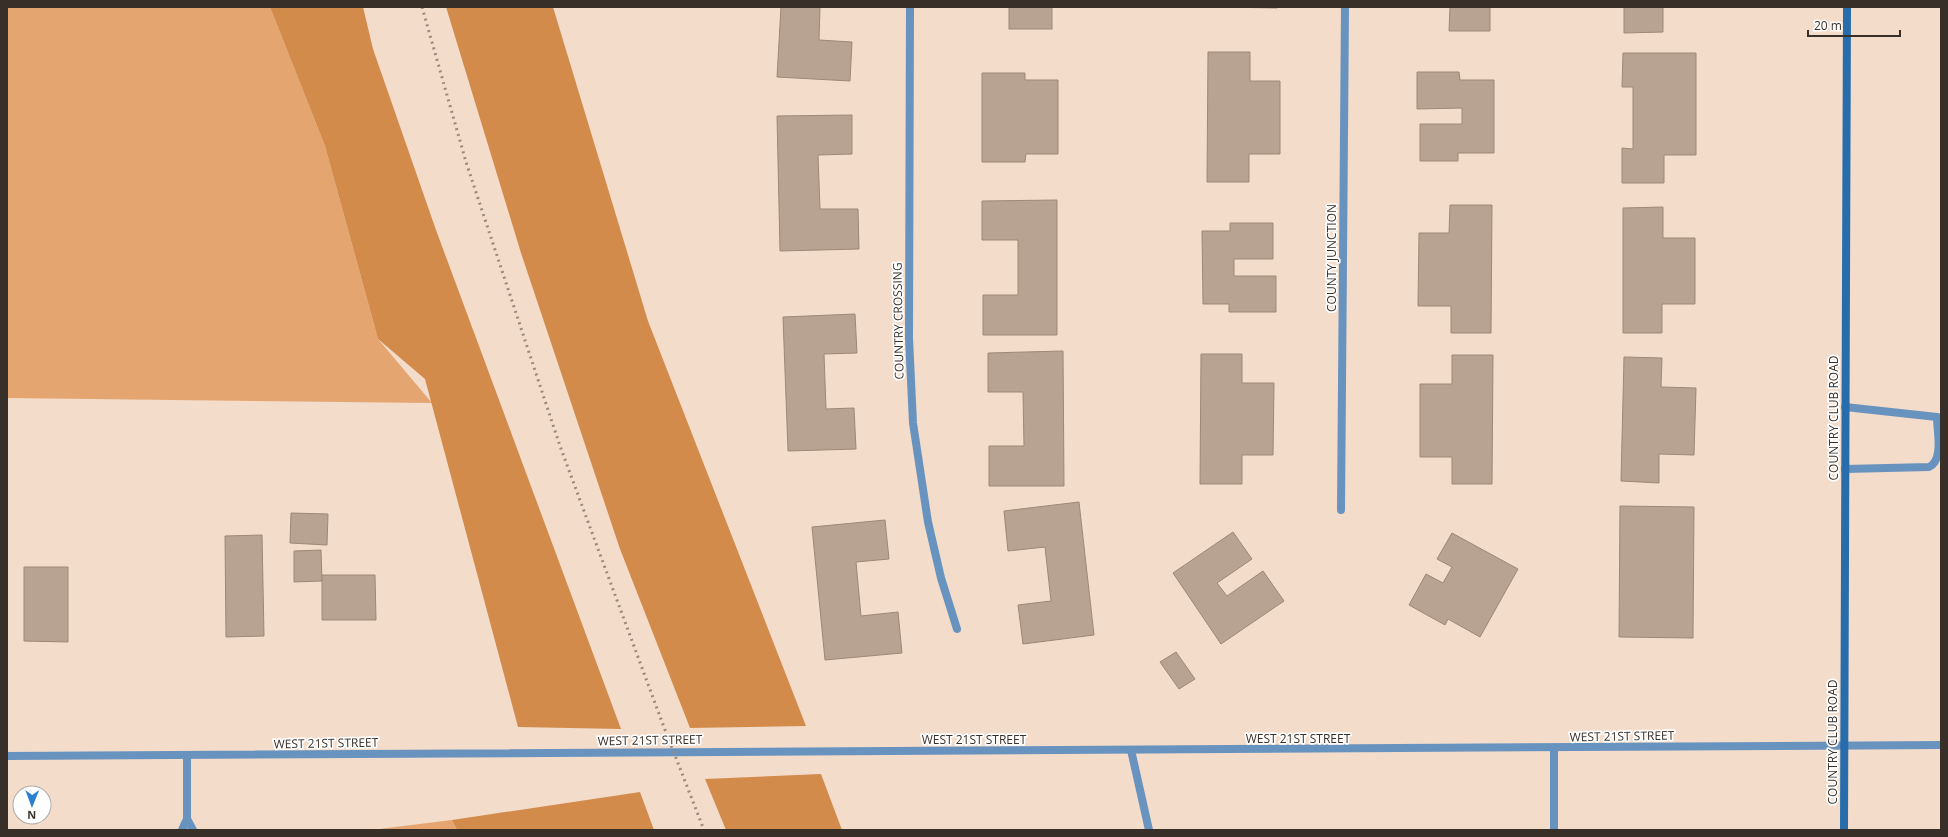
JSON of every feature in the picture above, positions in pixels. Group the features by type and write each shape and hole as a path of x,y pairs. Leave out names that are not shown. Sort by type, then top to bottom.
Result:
{"main road":[{"name":"COUNTRY CLUB ROAD","path":"1844,830 1847,7"}],"street":[{"name":"COUNTRY CROSSING","path":"910,7 910,345 913,423 928,522 943,585 958,629"},
{"name":"COUNTY JUNCTION","path":"1341,510 1345,7"},
{"path":"1845,407 1939,418 1938,457 1935,464 1929,468 1845,468"},
{"name":"WEST 21ST STREET","path":"7,756 187,756 727,751 1554,749 1941,745"},
{"path":"1554,749 1554,830"},
{"path":"1131,750 1149,830"},
{"path":"182,830 187,818 187,756"},
{"path":"187,818 193,830"}],"shaded area":[{"path":"7,7 270,7 325,146 378,339 432,403 7,398"},
{"path":"270,7 363,7 373,49 436,230 621,729 518,727 425,379 378,339 325,146"},
{"path":"446,7 553,7 648,321 806,726 690,728 620,549 521,253"},
{"path":"821,774 842,830 726,830 705,779"},
{"path":"640,792 654,830 457,830 452,820"},
{"path":"452,820 457,830 371,830"}],"building":[{"path":"781,7 820,7 819,40 852,42 850,81 777,77"},
{"path":"1009,7 1052,7 1052,29 1009,29"},
{"path":"1224,7 1277,7 1277,8"},
{"path":"1450,7 1490,7 1490,31 1449,31"},
{"path":"1624,7 1663,7 1663,32 1624,33"},
{"path":"1208,52 1250,52 1250,81 1280,81 1280,154 1249,154 1249,182 1207,182"},
{"path":"1623,53 1696,53 1696,155 1664,155 1664,183 1622,183 1622,148 1633,149 1633,87 1622,87"},
{"path":"1417,72 1459,72 1460,80 1494,80 1494,153 1458,153 1458,161 1420,161 1420,124 1462,124 1462,108 1417,109"},
{"path":"982,73 1025,73 1025,80 1058,80 1058,154 1026,154 1025,162 982,162"},
{"path":"852,115 852,154 818,155 820,209 858,209 859,249 780,251 777,116"},
{"path":"1057,200 1057,335 983,335 983,295 1018,295 1018,240 982,240 982,201"},
{"path":"1450,205 1492,205 1491,333 1451,333 1451,306 1418,306 1419,233 1449,233"},
{"path":"1663,207 1663,238 1695,238 1695,304 1662,304 1662,333 1623,333 1623,208"},
{"path":"1230,223 1273,223 1273,259 1234,259 1234,276 1276,276 1276,312 1229,312 1229,304 1203,304 1202,231 1230,231"},
{"path":"855,314 857,353 824,354 826,409 854,408 856,449 788,451 783,317"},
{"path":"1063,351 1064,486 989,486 989,446 1024,446 1023,392 988,392 988,353"},
{"path":"1201,354 1242,354 1242,383 1274,383 1273,455 1242,455 1242,484 1200,484"},
{"path":"1452,355 1493,355 1492,484 1452,484 1452,457 1420,457 1420,384 1452,384"},
{"path":"1624,357 1662,358 1661,387 1696,388 1694,455 1659,454 1659,483 1621,481"},
{"path":"1079,502 1094,635 1023,644 1018,605 1051,601 1045,547 1008,551 1004,511"},
{"path":"1620,506 1694,507 1693,638 1619,637"},
{"path":"291,513 328,514 327,545 290,543"},
{"path":"885,520 889,559 856,562 861,616 898,612 902,653 825,660 812,527"},
{"path":"1233,532 1252,559 1217,583 1227,596 1263,571 1284,601 1221,644 1173,573"},
{"path":"1452,533 1518,569 1480,637 1448,619 1445,625 1409,605 1426,574 1443,583 1452,567 1437,559"},
{"path":"262,535 264,636 226,637 225,536"},
{"path":"321,550 322,581 294,582 294,551"},
{"path":"24,567 68,567 68,642 24,641"},
{"path":"322,575 375,575 376,620 322,620"},
{"path":"1176,652 1195,679 1179,689 1160,662"}],"railway":[{"path":"422,7 466,162 560,446 662,722 704,830"}]}
